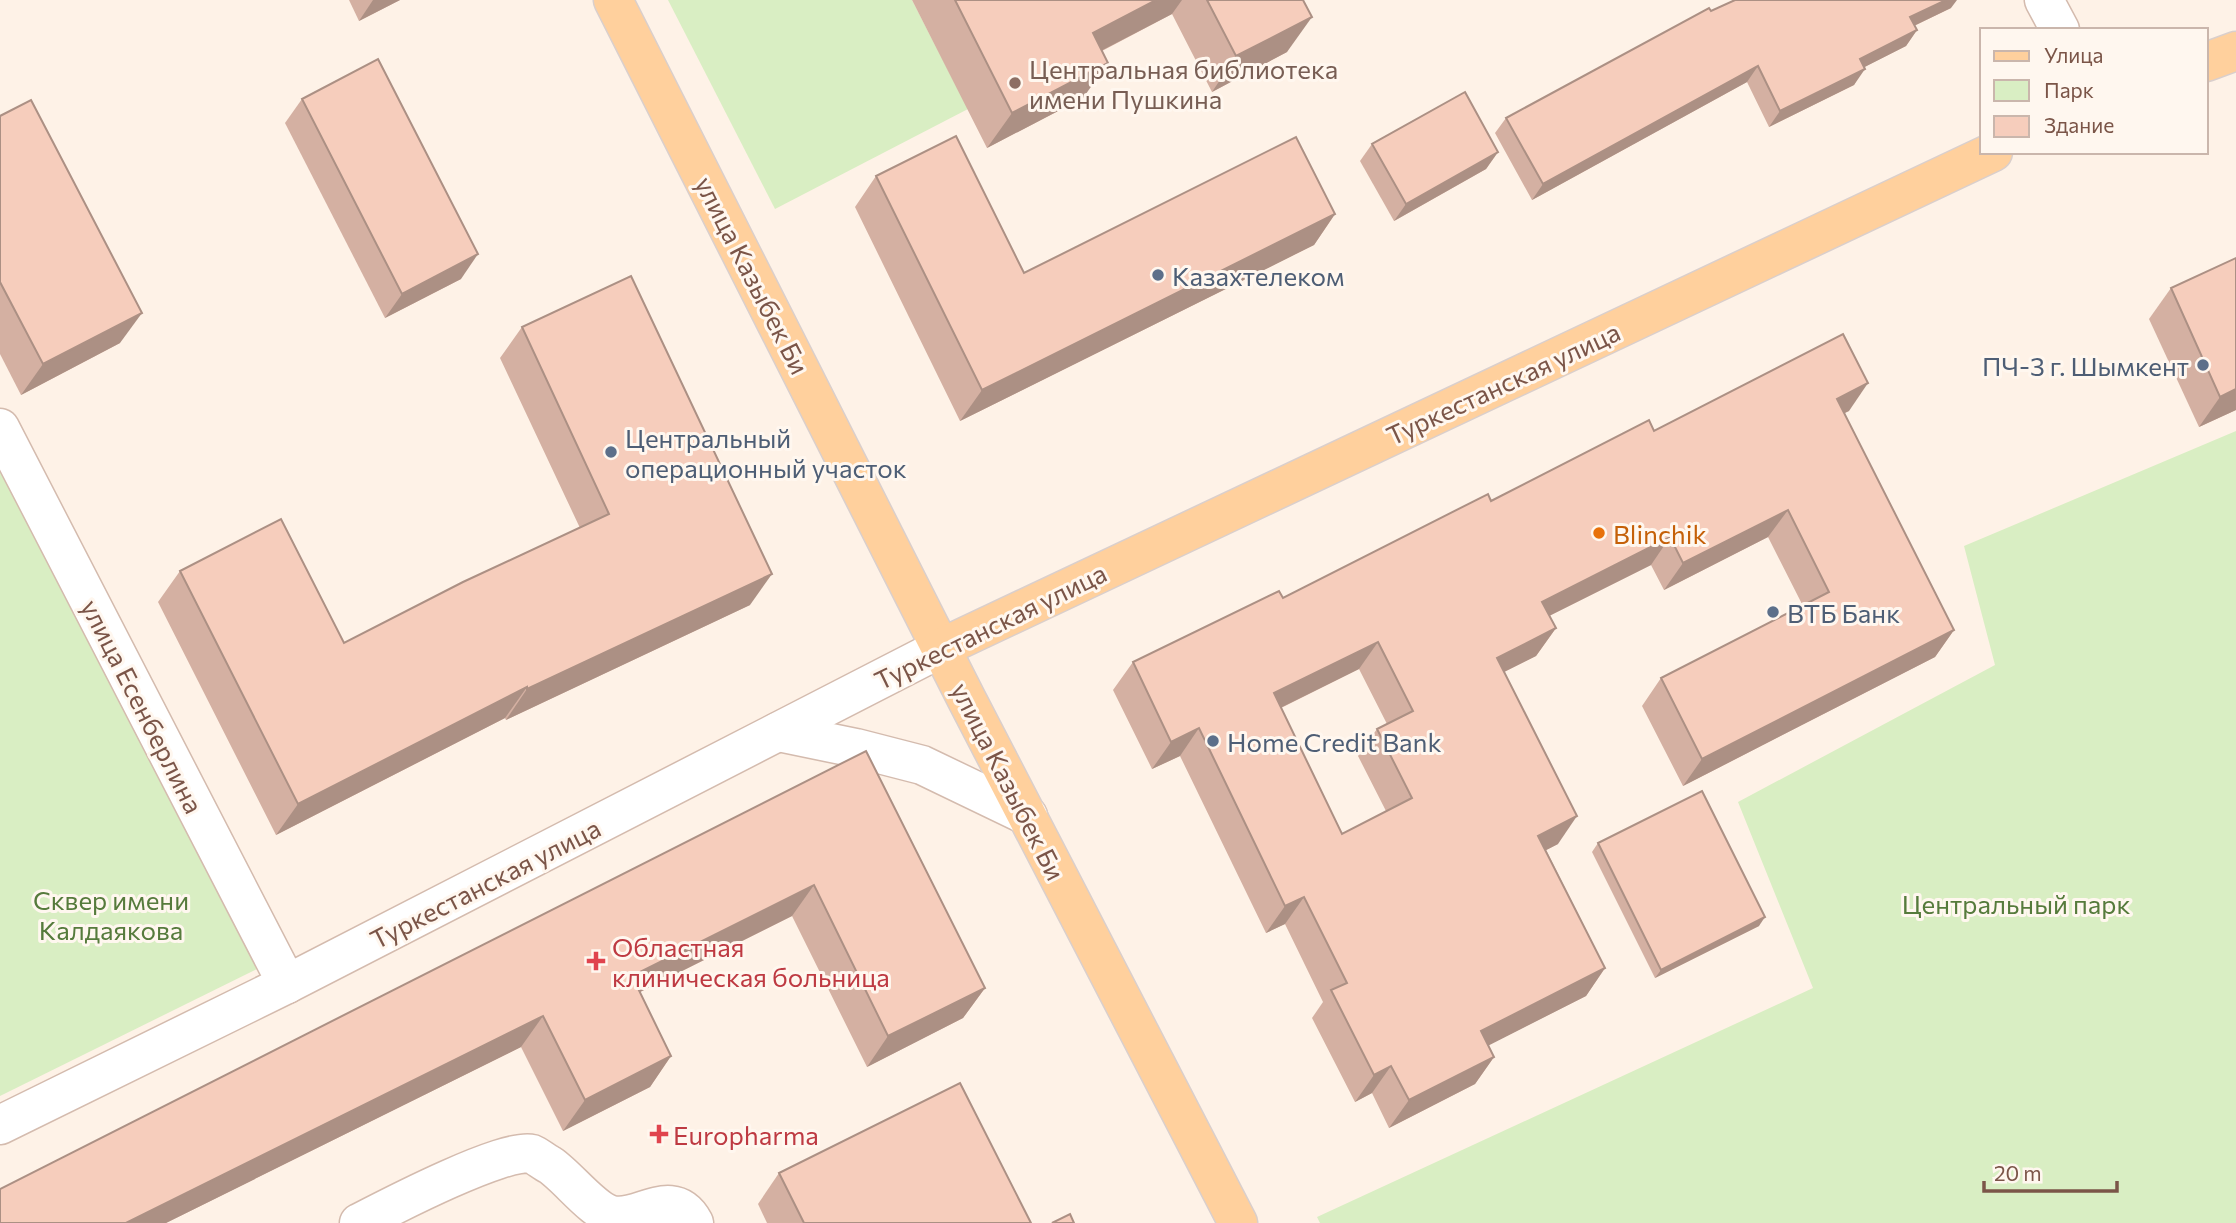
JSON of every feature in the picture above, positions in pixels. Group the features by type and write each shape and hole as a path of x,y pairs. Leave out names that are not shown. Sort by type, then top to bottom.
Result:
{"main road":[{"name":"улица Казыбек Би","path":"613,0 941,648 1238,1223"},
{"path":"2208,61 2236,51"},
{"name":"Туркестанская улица","path":"941,648 1989,154"}],"street":[{"path":"2044,0 2059,28"},
{"name":"улица Есенберлина","path":"0,428 287,984"},
{"name":"Туркестанская улица","path":"0,1125 287,984 941,648"},
{"path":"778,732 922,765 1028,817"},
{"path":"359,1223 424,1190 505,1157 531,1154 557,1170 602,1211 621,1216 656,1205 675,1207 688,1213 694,1223"}],"green space":[{"path":"668,0 912,0 968,109 775,209"},
{"name":"Центральный парк","path":"2236,431 2236,1223 1320,1223 1317,1217 1813,988 1738,802 1995,665 1964,546"},
{"name":"Сквер имени Калдаякова","path":"0,450 261,967 0,1096"}],"building":[{"path":"955,0 1156,0 1093,33 1108,63 1012,113"},
{"path":"1207,0 1303,0 1312,17 1236,56"},
{"path":"1735,0 1946,0 1910,17 1917,30 1860,59 1865,69 1780,111 1758,66 1543,184 1506,118 1709,8 1711,11"},
{"path":"378,59 478,254 402,294 302,99"},
{"path":"1465,92 1498,152 1406,204 1372,144"},
{"path":"31,100 142,313 43,364 0,282 0,116"},
{"name":"Казахтелеком","path":"956,136 1024,273 1296,137 1335,214 982,390 876,176"},
{"path":"2236,258 2236,389 2220,397 2171,288"},
{"path":"631,276 772,574 527,687 298,804 180,571 281,519 344,643 463,582 609,514 522,327"},
{"path":"1843,334 1868,383 1837,399 1954,630 1702,759 1661,678 1829,592 1788,510 1683,563 1670,537 1542,602 1556,628 1497,658 1577,816 1538,836 1605,968 1481,1031 1494,1057 1409,1100 1391,1066 1374,1075 1331,990 1347,983 1304,897 1285,906 1199,728 1171,742 1133,662 1279,591 1283,598 1488,494 1491,501 1649,420 1654,431","holes":["1378,642 1413,711 1377,729 1412,798 1342,834 1274,693"]},
{"name":"Областная клиническая больница","path":"866,751 985,988 888,1036 814,885 632,976 671,1056 585,1100 543,1016 126,1223 0,1223 0,1189"},
{"path":"1702,791 1765,917 1661,970 1598,843"},
{"path":"960,1083 1031,1223 804,1223 779,1173"},
{"path":"1070,1214 1074,1223 1052,1223"}],"place":[{"name":"Центральная библиотека имени Пушкина","path":"1015,83"},
{"name":"Казахтелеком","path":"1158,275"},
{"name":"ПЧ-3 г. Шымкент","path":"2203,365"},
{"name":"Центральный операционный участок","path":"611,452"},
{"name":"Blinchik","path":"1599,533"},
{"name":"ВТБ Банк","path":"1773,612"},
{"name":"Home Credit Bank","path":"1213,741"},
{"name":"Областная клиническая больница","path":"596,961"},
{"name":"Europharma","path":"659,1134"}]}
